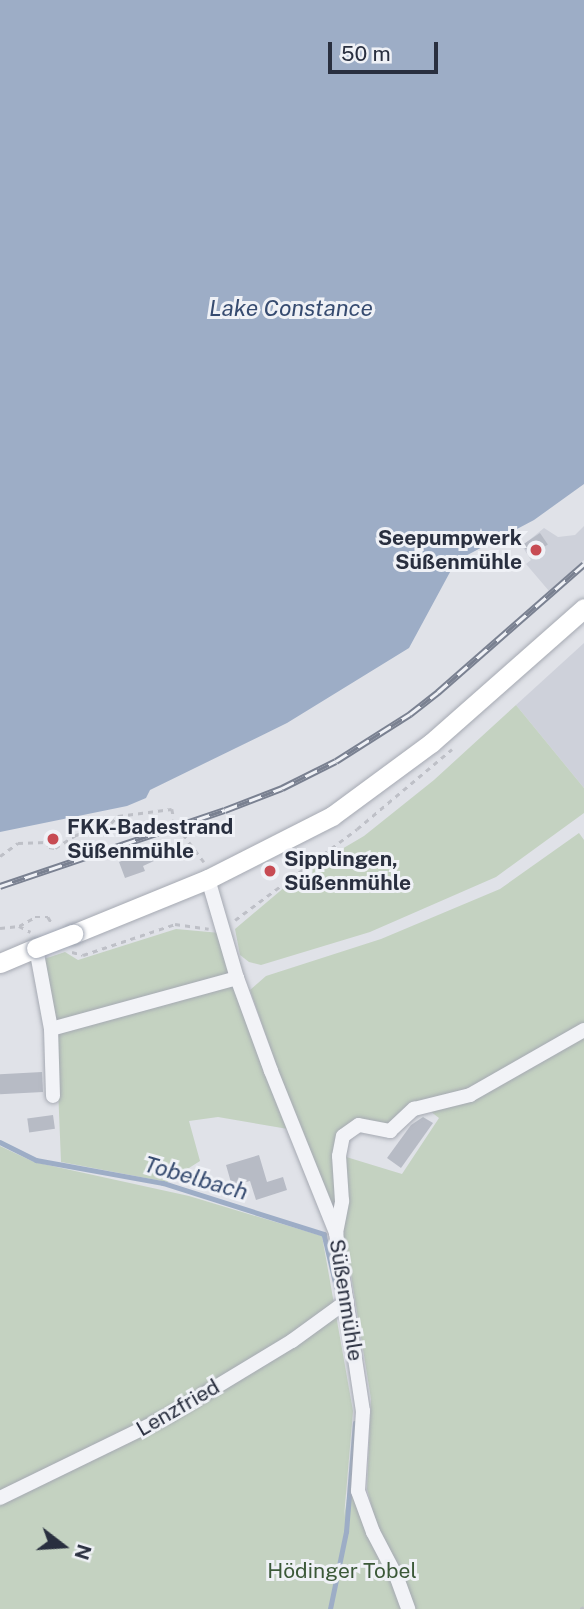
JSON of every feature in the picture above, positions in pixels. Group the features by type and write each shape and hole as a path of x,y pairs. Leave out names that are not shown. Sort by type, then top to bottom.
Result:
{"main road":[{"path":"0,963 34,941 66,937 208,879 303,832 374,787 431,743 584,608"}],"street":[{"name":"Süßenmühle","path":"208,879 224,926 237,978 310,1174 336,1233 363,1411 358,1491 373,1532 408,1607"},
{"path":"34,941 51,1029 53,1096"},
{"path":"51,1029 237,978"},
{"path":"336,1233 342,1201 339,1156 343,1136 359,1125 390,1131 414,1109 470,1095 584,1030"},
{"name":"Lenzfried","path":"0,1498 168,1416 292,1341 347,1301"}],"path":[{"path":"0,856 18,843 47,842 49,847 55,848 76,835 111,823 118,816 172,809 174,819"},
{"path":"183,834 204,861 208,879"},
{"path":"0,928 19,926 35,916 48,917 83,956 175,924 204,930 224,926"},
{"path":"19,926 34,941"}],"shaded area":[{"path":"584,526 584,560 549,591 526,564 531,560 522,546 544,528 558,537 575,535"},
{"path":"584,643 584,788 516,705"}],"green space":[{"path":"516,705 584,788 584,813 496,877 370,932 261,965 249,962 240,955 235,929 286,886 297,888 312,878 313,866 364,836 434,780"},
{"name":"Hödinger Tobel","path":"579,833 584,840 584,1609 0,1609 0,1146 34,1162 189,1196 322,1236 353,1411 344,1517 351,1474 354,1475 356,1496 366,1525 401,1598 413,1603 377,1527 367,1489 371,1399 349,1262 334,1214 306,1150 250,990 266,976 381,939 500,889","holes":["430,1111 439,1118 402,1174 343,1156 347,1138 360,1130 392,1136 414,1113"]},
{"path":"176,929 220,933 288,1129 218,1117 189,1121 200,1161 167,1182 61,1162 56,1038 44,959 65,952 78,960"}],"water":[{"name":"Lake Constance","path":"0,0 584,0 584,484 534,520 456,561 409,648 287,723 150,790 146,798 127,806 0,832"}],"building":[{"name":"Seepumpwerk Süßenmühle","path":"540,533 548,545 530,556 523,545"},
{"path":"150,850 154,861 143,866 145,871 125,878 119,862"},
{"path":"42,1072 43,1092 0,1094 0,1074"},
{"path":"53,1115 55,1129 29,1132 27,1119"},
{"path":"423,1117 433,1123 401,1168 387,1158 411,1125"},
{"path":"259,1155 267,1182 283,1177 287,1190 256,1200 250,1181 232,1186 226,1165"}],"waterway":[{"name":"Tobelbach","path":"0,1142 36,1160 163,1183 324,1234 338,1293"},
{"name":"Tobelbach","path":"330,1609 346,1532 355,1423"}],"railway":[{"path":"0,886 225,810 282,788 336,761 410,714 438,692 584,564"}],"place":[{"name":"Seepumpwerk Süßenmühle","path":"536,550"},
{"name":"FKK-Badestrand Süßenmühle","path":"53,839"},
{"name":"Sipplingen, Süßenmühle","path":"270,871"}]}
